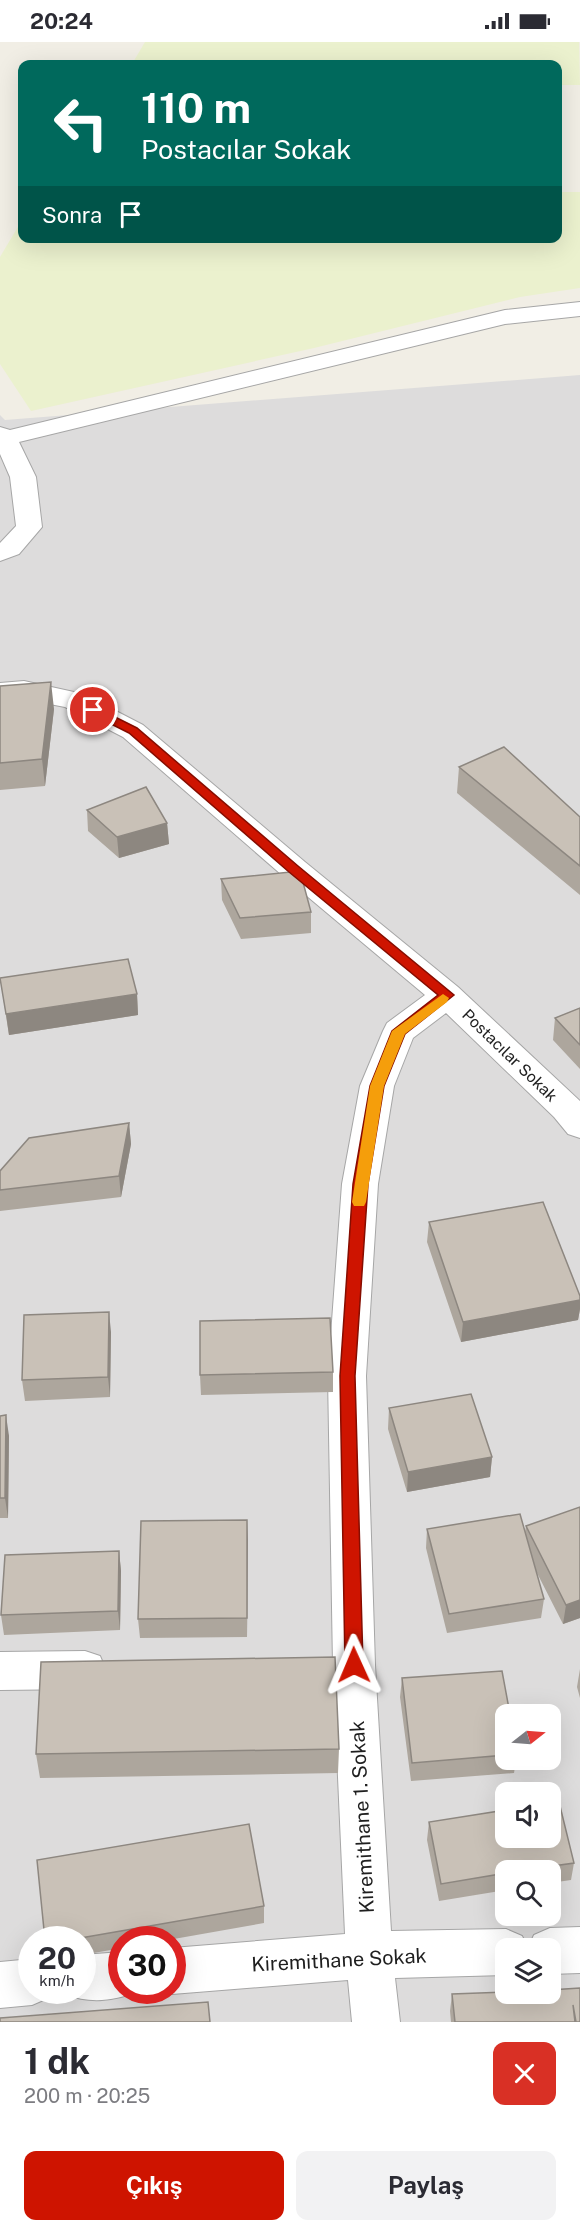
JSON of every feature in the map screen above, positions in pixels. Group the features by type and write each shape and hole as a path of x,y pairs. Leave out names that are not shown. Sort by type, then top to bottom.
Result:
{"street":[{"path":"0,553 10,548 29,527 23,477 3,436 505,317 580,309"},
{"name":"Postacılar Sokak","path":"0,692 24,690 73,700 133,731 294,869 447,995 566,1108 580,1125"},
{"name":"Kiremithane 1. Sokak","path":"376,2022 336,1665 347,1376 360,1184 377,1086 399,1031 447,995"},
{"path":"0,1671 118,1669"},
{"path":"561,1951 580,1950"},
{"name":"Kiremithane Sokak","path":"186,1970 369,1955 495,1952"},
{"path":"0,1985 18,1983"}],"shaded area":[{"path":"580,375 580,2022 0,2022 0,415 5,420"}],"green space":[{"path":"145,42 579,42 580,85 562,85 562,60 134,60"},
{"path":"562,192 580,192 580,288 520,297 314,348 31,411 0,364 0,257 18,227 18,243 562,243"}],"building":[{"path":"51,682 42,759 0,763 0,686"},
{"path":"504,747 580,817 580,866 459,767"},
{"path":"146,787 167,823 117,837 87,810"},
{"path":"300,871 311,912 240,918 221,879"},
{"path":"128,959 137,994 6,1014 0,978"},
{"path":"580,1008 580,1045 555,1018"},
{"path":"129,1123 119,1176 0,1190 0,1171 29,1138"},
{"path":"543,1202 580,1300 463,1322 429,1222"},
{"path":"109,1312 108,1377 22,1380 24,1315"},
{"path":"330,1318 333,1372 200,1375 200,1321"},
{"path":"471,1394 492,1457 408,1472 389,1408"},
{"path":"6,1415 5,1498 0,1498 0,1416"},
{"path":"580,1507 580,1600 566,1605 526,1526"},
{"path":"520,1514 544,1599 449,1614 427,1529"},
{"path":"247,1520 247,1618 138,1619 141,1521"},
{"path":"119,1551 118,1611 1,1615 5,1555"},
{"path":"335,1657 339,1749 36,1754 41,1662"},
{"path":"502,1671 508,1704 495,1704 495,1756 412,1763 402,1678"},
{"path":"561,1810 574,1863 561,1865 561,1860 495,1860 495,1875 441,1884 429,1822 495,1812 495,1848 561,1848"},
{"path":"249,1824 264,1906 149,1926 108,1926 108,1933 96,1935 96,1926 44,1926 37,1860"},
{"path":"580,1988 580,2022 576,2022 573,2005 575,2022 455,2022 452,1994 495,1992 495,2004 561,2004 561,1989"},
{"path":"208,2002 210,2022 0,2022 0,2018"}],"slow traffic":[{"path":"359,1202 377,1086 399,1031 443,998"}],"route":[{"path":"93,710 133,731 294,869 447,995 399,1031 377,1086 360,1184 347,1376 354,1665"}]}
